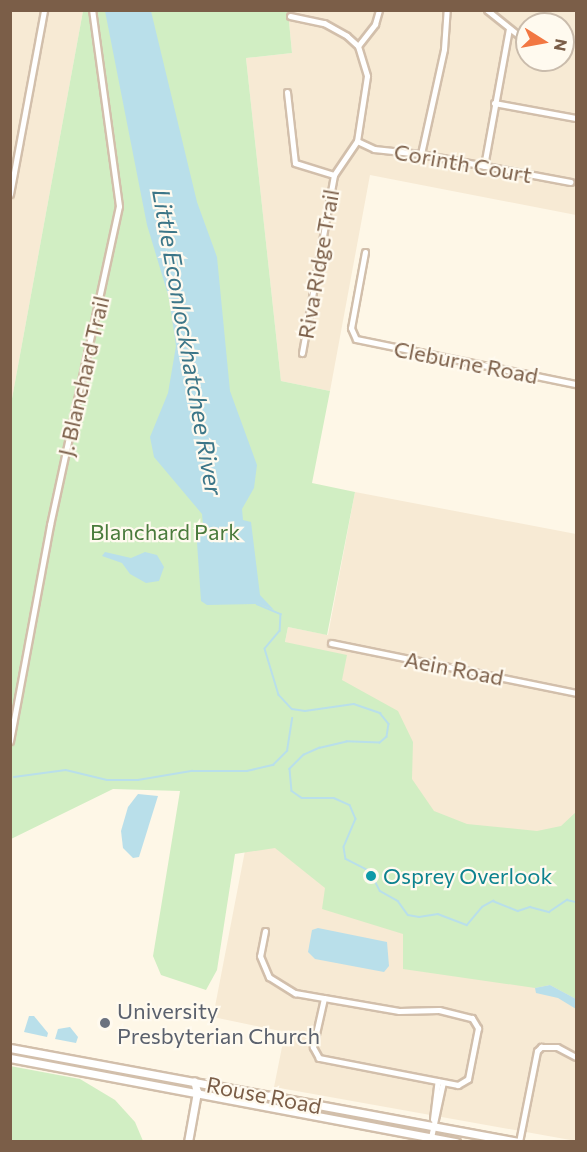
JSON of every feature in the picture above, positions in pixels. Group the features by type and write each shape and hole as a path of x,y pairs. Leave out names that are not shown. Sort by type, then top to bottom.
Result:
{"street":[{"path":"10,194 44,10"},
{"name":"J. Blanchard Trail","path":"10,741 50,525 119,206 92,10"},
{"path":"290,16 336,27 358,46 375,24 379,10"},
{"path":"421,154 444,49 447,10"},
{"path":"488,10 515,33"},
{"path":"484,166 509,29"},
{"name":"Riva Ridge Trail","path":"302,353 334,175 357,141 367,76 358,46"},
{"path":"287,92 295,163 334,175"},
{"path":"494,103 576,118"},
{"name":"Corinth Court","path":"357,141 374,148 421,154 570,182"},
{"name":"Cleburne Road","path":"365,252 351,328 356,339 576,384"},
{"name":"Aein Road","path":"331,643 576,693"},
{"path":"264,931 260,956 269,977 295,993 324,998 399,1011 439,1010 472,1018 478,1028 468,1078 458,1085 319,1058 313,1047 324,998"},
{"path":"519,1142 537,1051 556,1047 576,1057"},
{"name":"Rouse Road","path":"10,1048 433,1123 519,1142"},
{"name":"Rouse Road","path":"10,1058 197,1092 430,1139 456,1142"},
{"path":"188,1142 197,1092 194,1081"},
{"path":"430,1139 440,1082"}],"shaded area":[{"path":"11,11 83,11 11,404"},
{"path":"288,11 576,11 576,215 370,175 330,391 281,381 246,58 292,53"},
{"path":"355,492 576,534 576,1141 274,1087 285,1032 213,1017 288,627 328,635"}],"green space":[{"name":"Blanchard Park","path":"83,11 288,11 292,53 246,58 281,381 330,391 312,483 355,492 327,635 288,627 285,642 347,655 342,680 398,711 413,742 412,779 434,811 467,824 537,831 561,826 576,812 576,999 550,985 535,988 403,969 403,934 322,909 325,888 275,848 235,854 217,970 206,990 161,975 153,956 180,791 113,789 11,839 11,404"},
{"path":"10,1066 80,1079 115,1100 135,1122 143,1141 11,1141"}],"water":[{"path":"105,11 151,11 197,202 217,257 230,391 257,465 254,488 242,509 243,520 251,522 260,595 274,610 259,604 207,605 201,601 196,528 203,525 202,514 154,457 150,437 168,393 176,346 169,298 147,225"},
{"path":"105,552 131,558 145,552 157,555 164,567 159,581 146,583 130,574 122,563 102,556"},
{"path":"138,794 158,796 139,857 133,858 123,848 121,831 128,807"},
{"path":"318,928 387,942 389,966 384,972 315,959 308,952 312,930"},
{"path":"550,985 576,999 576,1009 558,998 536,993 535,988"},
{"path":"29,1016 34,1016 48,1033 47,1037 24,1032"},
{"path":"70,1027 78,1037 76,1043 55,1039 58,1029"}],"waterway":[{"name":"Little Econlockhatchee River","path":"257,604 281,614 280,631 265,649 279,695 292,709 305,711 354,704 380,713 389,724 387,737 380,743 347,742 320,748 304,755 290,769 292,791 302,798 334,798 350,805 356,819 344,847 346,859 370,871 380,891 398,901 408,915 419,917 438,914 467,925 482,907 493,901 518,911 530,907 549,912 567,900 576,902"},
{"path":"14,777 66,770 107,780 138,780 192,771 247,771 273,765 287,751 292,718"}],"place":[{"name":"Osprey Overlook","path":"371,876"},
{"name":"University Presbyterian Church","path":"105,1023"}]}
